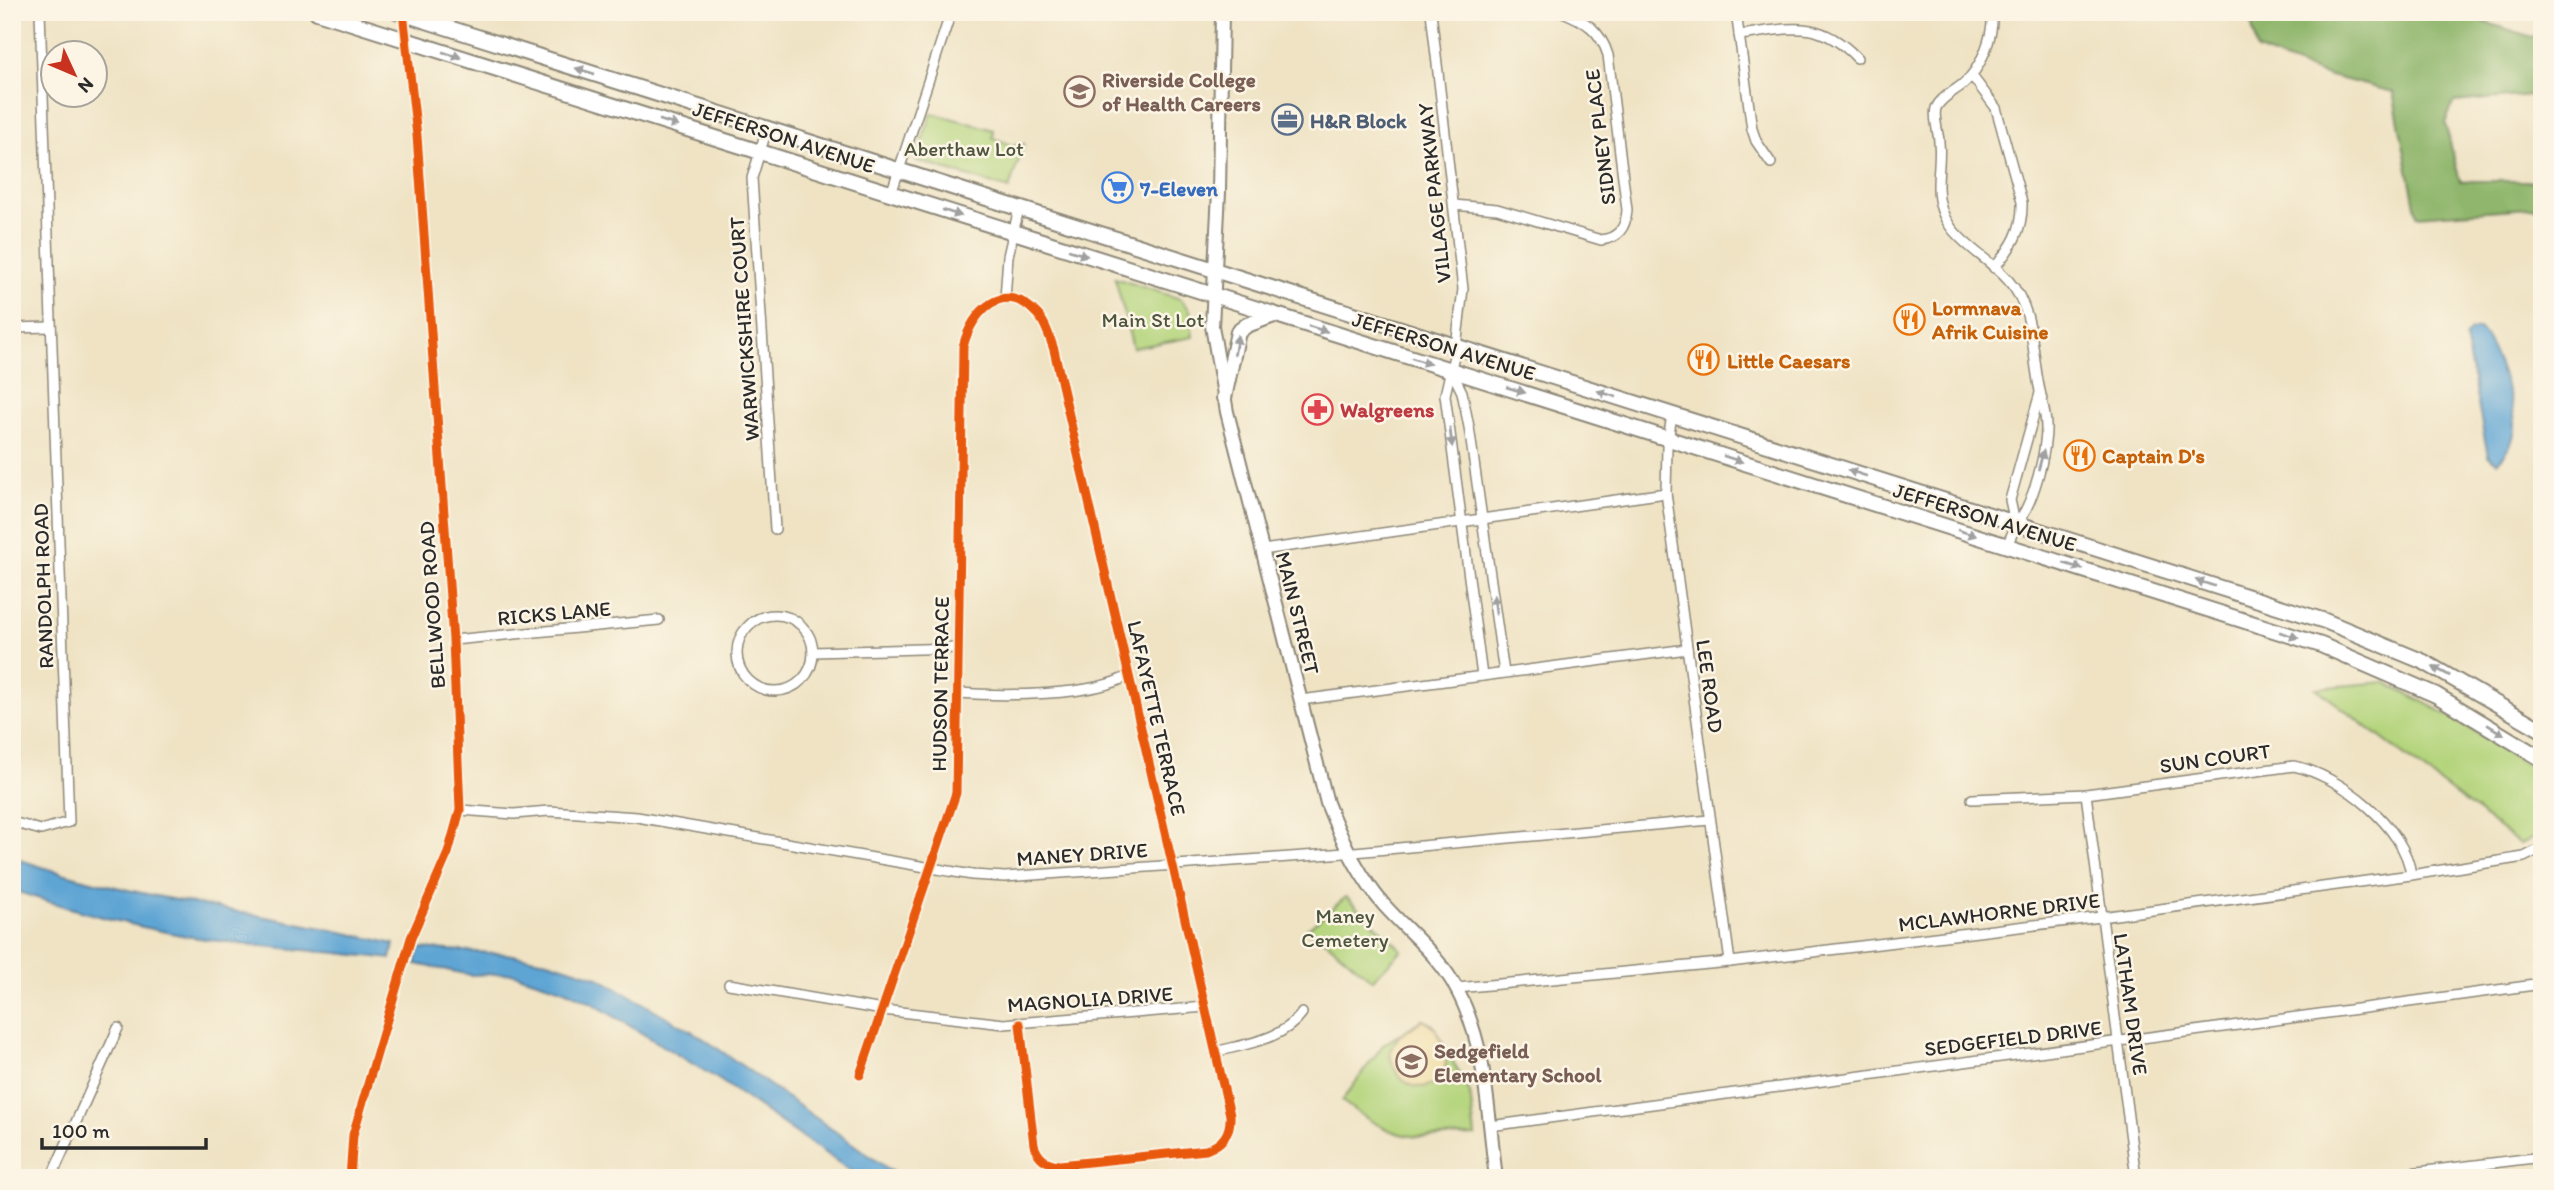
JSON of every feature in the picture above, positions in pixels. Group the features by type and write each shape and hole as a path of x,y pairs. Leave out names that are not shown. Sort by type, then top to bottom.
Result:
{"main road":[{"name":"JEFFERSON AVENUE","path":"317,12 2360,660 2436,695 2542,760"},
{"name":"MAIN STREET","path":"1222,12 1219,190 1211,295 1212,326 1224,398 1327,803 1349,853 1377,897 1434,957 1457,988 1478,1049 1496,1178"},
{"name":"JEFFERSON AVENUE","path":"402,13 2343,627 2424,662 2542,730"},
{"path":"1224,398 1238,332 1247,325 1274,315"}],"street":[{"name":"RANDOLPH ROAD","path":"12,822 41,830 69,822 40,12"},
{"path":"891,194 951,12"},
{"name":"VILLAGE PARKWAY","path":"1431,12 1463,289 1456,346 1445,395 1482,676"},
{"name":"SIDNEY PLACE","path":"1454,205 1497,209 1601,240 1617,235 1623,228 1627,210 1608,55 1598,32 1588,23 1563,12"},
{"path":"1736,12 1752,129 1756,141 1771,163"},
{"path":"1992,12 1991,32 1972,76 1941,100 1935,112 1942,213 1957,238 2007,279 2025,306 2040,393 2046,410 2045,443 2026,509 2015,523 2007,546"},
{"name":"BELLWOOD ROAD","path":"351,1178 353,1135 411,938 448,853 460,810 453,640 407,40 402,13"},
{"path":"1739,36 1801,27 1813,29 1841,43 1857,58"},
{"path":"1972,76 1996,108 2022,202 2020,230 2009,250 1994,268"},
{"name":"WARWICKSHIRE COURT","path":"767,129 758,151 752,178 775,529"},
{"path":"1005,299 1013,232 1019,208"},
{"name":"HUDSON TERRACE","path":"860,1075 956,793 963,347 967,331 979,311 1005,299"},
{"name":"LAFAYETTE TERRACE","path":"1005,299 1022,303 1039,316 1054,350 1231,1123 1224,1140 1216,1147 1199,1151 1060,1165 1042,1159 1034,1146 1020,1024"},
{"path":"12,328 51,327"},
{"path":"1451,370 1462,392 1475,466 1504,673"},
{"path":"2015,523 2010,500 2040,393"},
{"name":"LEE ROAD","path":"1672,415 1668,439 1666,493 1730,962"},
{"path":"1455,468 1475,466"},
{"path":"1262,550 1666,493"},
{"path":"769,615 779,615 797,623 806,631 813,652 809,671 803,679 786,690 777,691 751,682 744,675 738,657 745,631 760,618 769,615"},
{"name":"RICKS LANE","path":"453,640 659,620"},
{"path":"813,652 957,648"},
{"path":"1301,700 1687,649"},
{"path":"957,694 1098,688 1129,675"},
{"name":"SUN COURT","path":"1972,799 2086,794 2283,765 2308,768 2326,777 2393,830 2407,855 2411,876"},
{"name":"LATHAM DRIVE","path":"2086,794 2136,1178"},
{"name":"MANEY DRIVE","path":"460,810 484,814 560,811 637,817 972,875 1038,877 1349,853 1710,820"},
{"name":"MCLAWHORNE DRIVE","path":"1457,988 1730,962 2101,917 2411,876 2524,857 2542,848"},
{"name":"MAGNOLIA DRIVE","path":"729,984 883,1010 1020,1024 1205,1007"},
{"name":"SEDGEFIELD DRIVE","path":"1489,1125 2542,984"},
{"path":"1215,1052 1278,1034 1288,1029 1302,1013"},
{"path":"51,1178 118,1028"},
{"path":"2368,1178 2542,1157"}],"green space":[{"path":"2249,12 2452,12 2542,40 2542,94 2454,102 2445,123 2460,181 2538,181 2542,183 2542,207 2417,216 2393,92 2319,73 2257,50"},
{"name":"Aberthaw Lot","path":"932,113 994,130 993,138 1013,146 1024,144 1009,189 915,160"},
{"name":"Main St Lot","path":"1115,278 1181,299 1190,310 1193,337 1133,348"},
{"path":"2385,682 2446,714 2542,774 2542,833 2520,844 2316,688"},
{"name":"Maney Cemetery","path":"1346,897 1402,950 1372,980 1320,936 1315,939 1307,929"},
{"path":"1422,1020 1433,1025 1470,1093 1475,1136 1404,1135 1377,1124 1342,1101 1383,1045"}],"sand":[{"path":"1422,1020 1437,1032 1443,1043 1446,1060 1443,1073 1436,1082 1415,1086 1404,1081 1395,1070 1390,1053 1398,1037"}],"water":[{"path":"2479,329 2497,361 2514,419 2515,429 2511,443 2497,462 2488,456 2465,338 2471,331"},
{"path":"12,857 106,885 394,944 391,959 223,942 104,918 12,890"},
{"path":"419,948 506,954 548,961 597,977 700,1036 901,1178 861,1178 721,1081 590,1002 562,989 512,973 471,975 416,964"}],"railway":[{"path":"2517,12 2542,20"}],"cycle path":[{"path":"350,1178 353,1135 411,938 448,853 460,810 453,640 417,136 403,12"},
{"path":"860,1075 956,793 963,347 967,334 982,311 991,303 1002,299 1013,299 1025,304 1038,315 1046,327 1054,350 1230,1115 1227,1132 1217,1145 1206,1150 1060,1165 1047,1162 1040,1157 1034,1145 1020,1024"}],"place":[{"name":"Riverside College of Health Careers","path":"1079,91"},
{"name":"H&R Block","path":"1287,120"},
{"name":"7-Eleven","path":"1117,188"},
{"name":"Lormnava Afrik Cuisine","path":"1909,319"},
{"name":"Little Caesars","path":"1704,360"},
{"name":"Walgreens","path":"1317,409"},
{"name":"Captain D's","path":"2079,455"},
{"name":"Sedgefield Elementary School","path":"1411,1062"}]}
